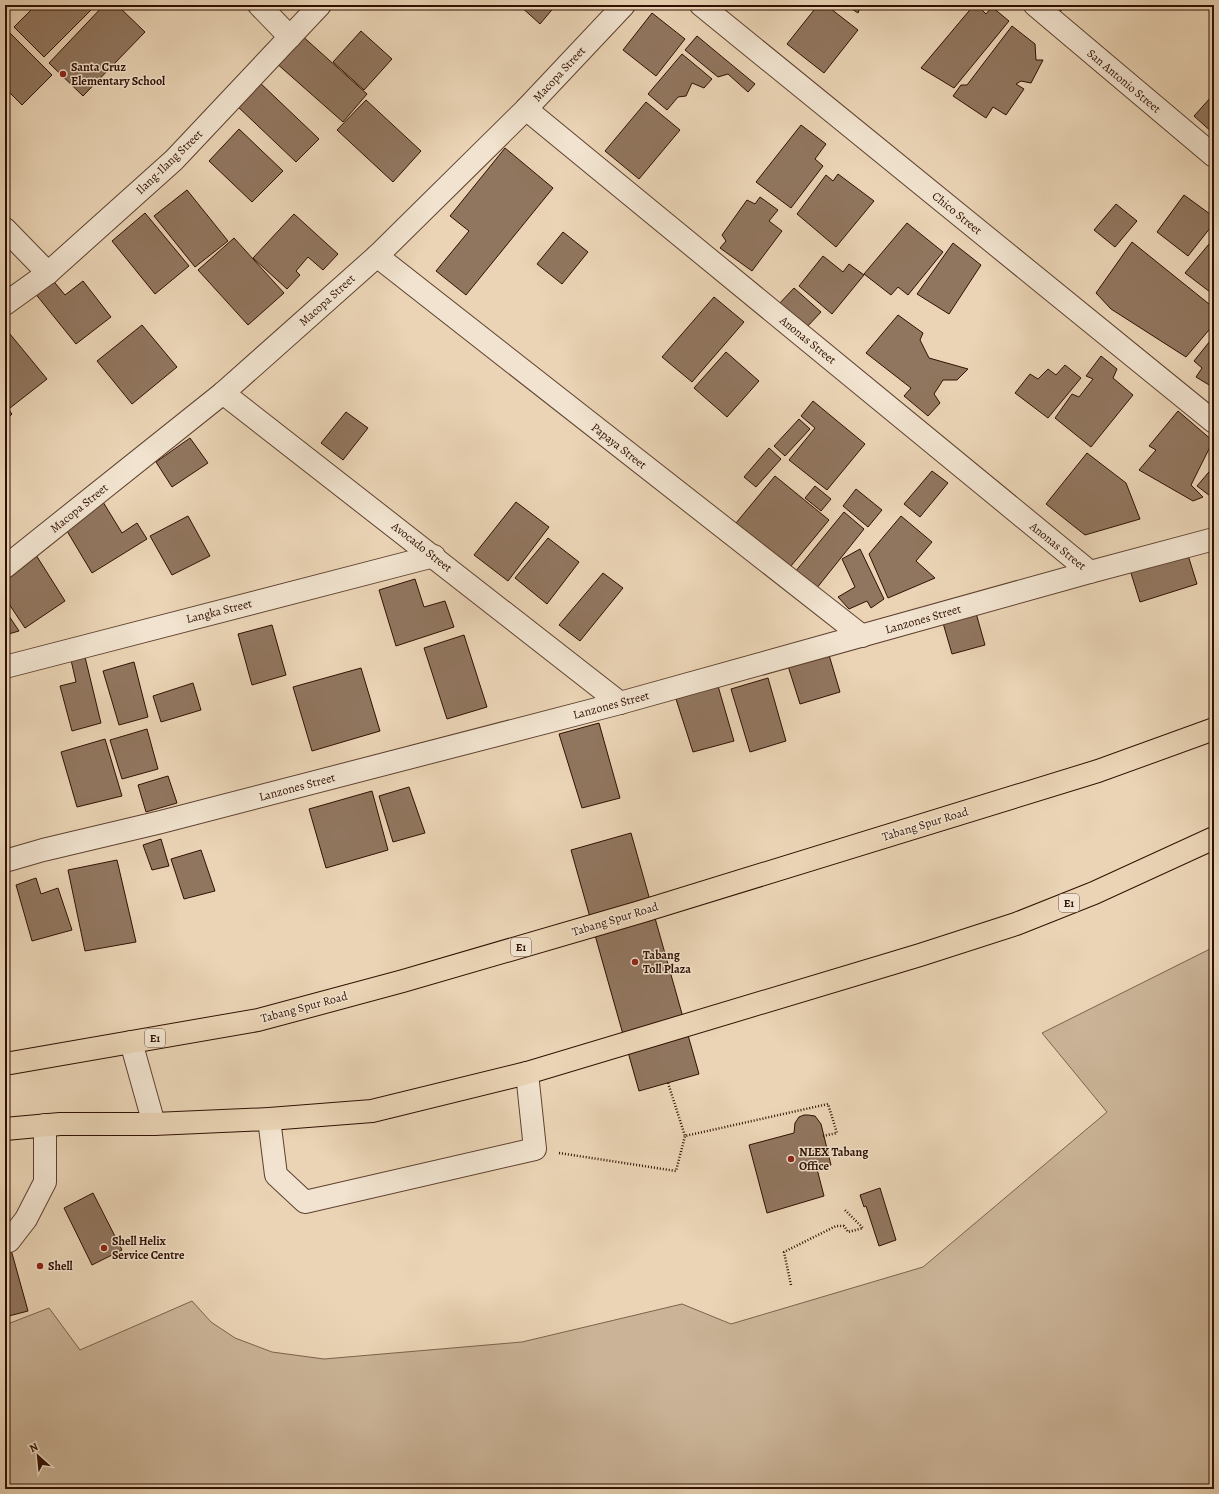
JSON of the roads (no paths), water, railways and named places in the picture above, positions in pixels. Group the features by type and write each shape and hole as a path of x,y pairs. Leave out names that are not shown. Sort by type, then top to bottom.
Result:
{"highway":[{"name":"Tabang Spur Road","path":"5,1064 258,1020 403,981 647,910 1098,771 1214,729"},
{"name":"E1","path":"5,1129 60,1124 154,1124 269,1119 372,1111 527,1073 920,955 1016,924 1094,893 1214,838"}],"street":[{"path":"259,5 290,37"},
{"name":"Ilang-Ilang Street","path":"5,304 48,273 174,160 320,5"},
{"name":"Macopa Street","path":"5,566 223,393 377,256 526,109 624,5"},
{"name":"Chico Street","path":"701,5 1214,422"},
{"name":"San Antonio Street","path":"1034,5 1214,156"},
{"name":"Anonas Street","path":"526,109 1090,572"},
{"path":"5,229 48,273"},
{"name":"Papaya Street","path":"377,256 862,636"},
{"name":"Avocado Street","path":"223,393 434,556 620,703"},
{"name":"Lanzones Street","path":"5,861 620,703 1214,539"},
{"name":"Langka Street","path":"5,667 434,556"},
{"path":"131,1042 154,1124"},
{"path":"269,1119 276,1174 305,1202 535,1149 527,1073"},
{"path":"9,1241 26,1219 45,1182 45,1125"}],"place":[{"name":"Santa Cruz Elementary School","path":"63,74"},
{"name":"Tabang Toll Plaza","path":"635,962"},
{"name":"NLEX Tabang Office","path":"791,1159"},
{"name":"Shell Helix Service Centre","path":"104,1248"},
{"name":"Shell","path":"40,1266"}]}
